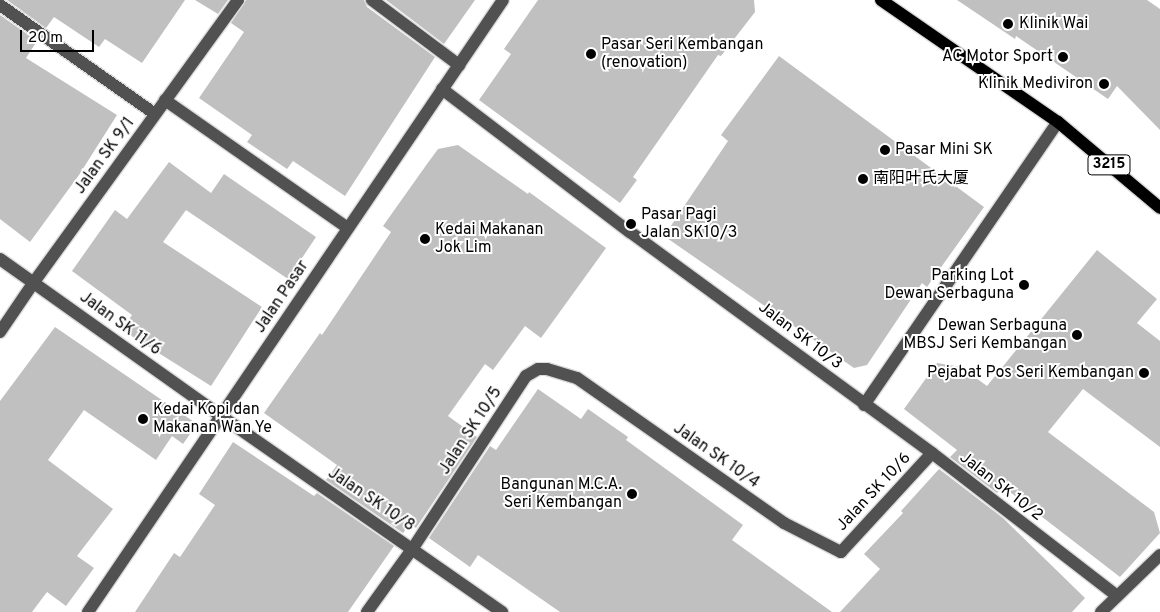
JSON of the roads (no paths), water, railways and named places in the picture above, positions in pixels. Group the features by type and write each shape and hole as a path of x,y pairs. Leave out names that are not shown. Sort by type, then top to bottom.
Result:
{"main road":[{"name":"3215","path":"890,2 1058,122 1160,208"}],"street":[{"name":"Jalan SK 9/1","path":"0,332 238,0"},
{"path":"372,0 459,65"},
{"name":"Jalan Pasar","path":"88,612 503,0"},
{"path":"0,5 155,114"},
{"name":"Jalan SK 10/3","path":"442,89 630,232 864,405"},
{"path":"165,100 348,228"},
{"path":"864,405 1058,122"},
{"name":"Jalan SK 11/6","path":"0,259 220,416"},
{"name":"Jalan SK 10/5","path":"367,612 413,548 526,376 538,369 547,369 577,378"},
{"name":"Jalan SK 10/4","path":"577,378 784,522 841,552"},
{"name":"Jalan SK 10/2","path":"864,405 932,453 1117,596"},
{"name":"Jalan SK 10/8","path":"220,416 413,548 502,612"},
{"name":"Jalan SK 10/6","path":"841,552 932,453"},
{"path":"1101,612 1160,555"}],"place":[{"name":"Klinik Wai","path":"1008,24"},
{"name":"Pasar Seri Kembangan (renovation)","path":"591,54"},
{"name":"AC Motor Sport","path":"1063,57"},
{"name":"Klinik Mediviron","path":"1104,84"},
{"name":"Pasar Mini SK","path":"885,150"},
{"name":"南阳叶氏大厦","path":"863,179"},
{"name":"Pasar Pagi Jalan SK10/3","path":"631,224"},
{"name":"Kedai Makanan Jok Lim","path":"425,239"},
{"name":"Parking Lot Dewan Serbaguna","path":"1024,285"},
{"name":"Dewan Serbaguna MBSJ Seri Kembangan","path":"1077,335"},
{"name":"Pejabat Pos Seri Kembangan","path":"1144,373"},
{"name":"Kedai Kopi dan Makanan Wan Ye","path":"143,419"},
{"name":"Bangunan M.C.A. Seri Kembangan","path":"632,494"}]}
